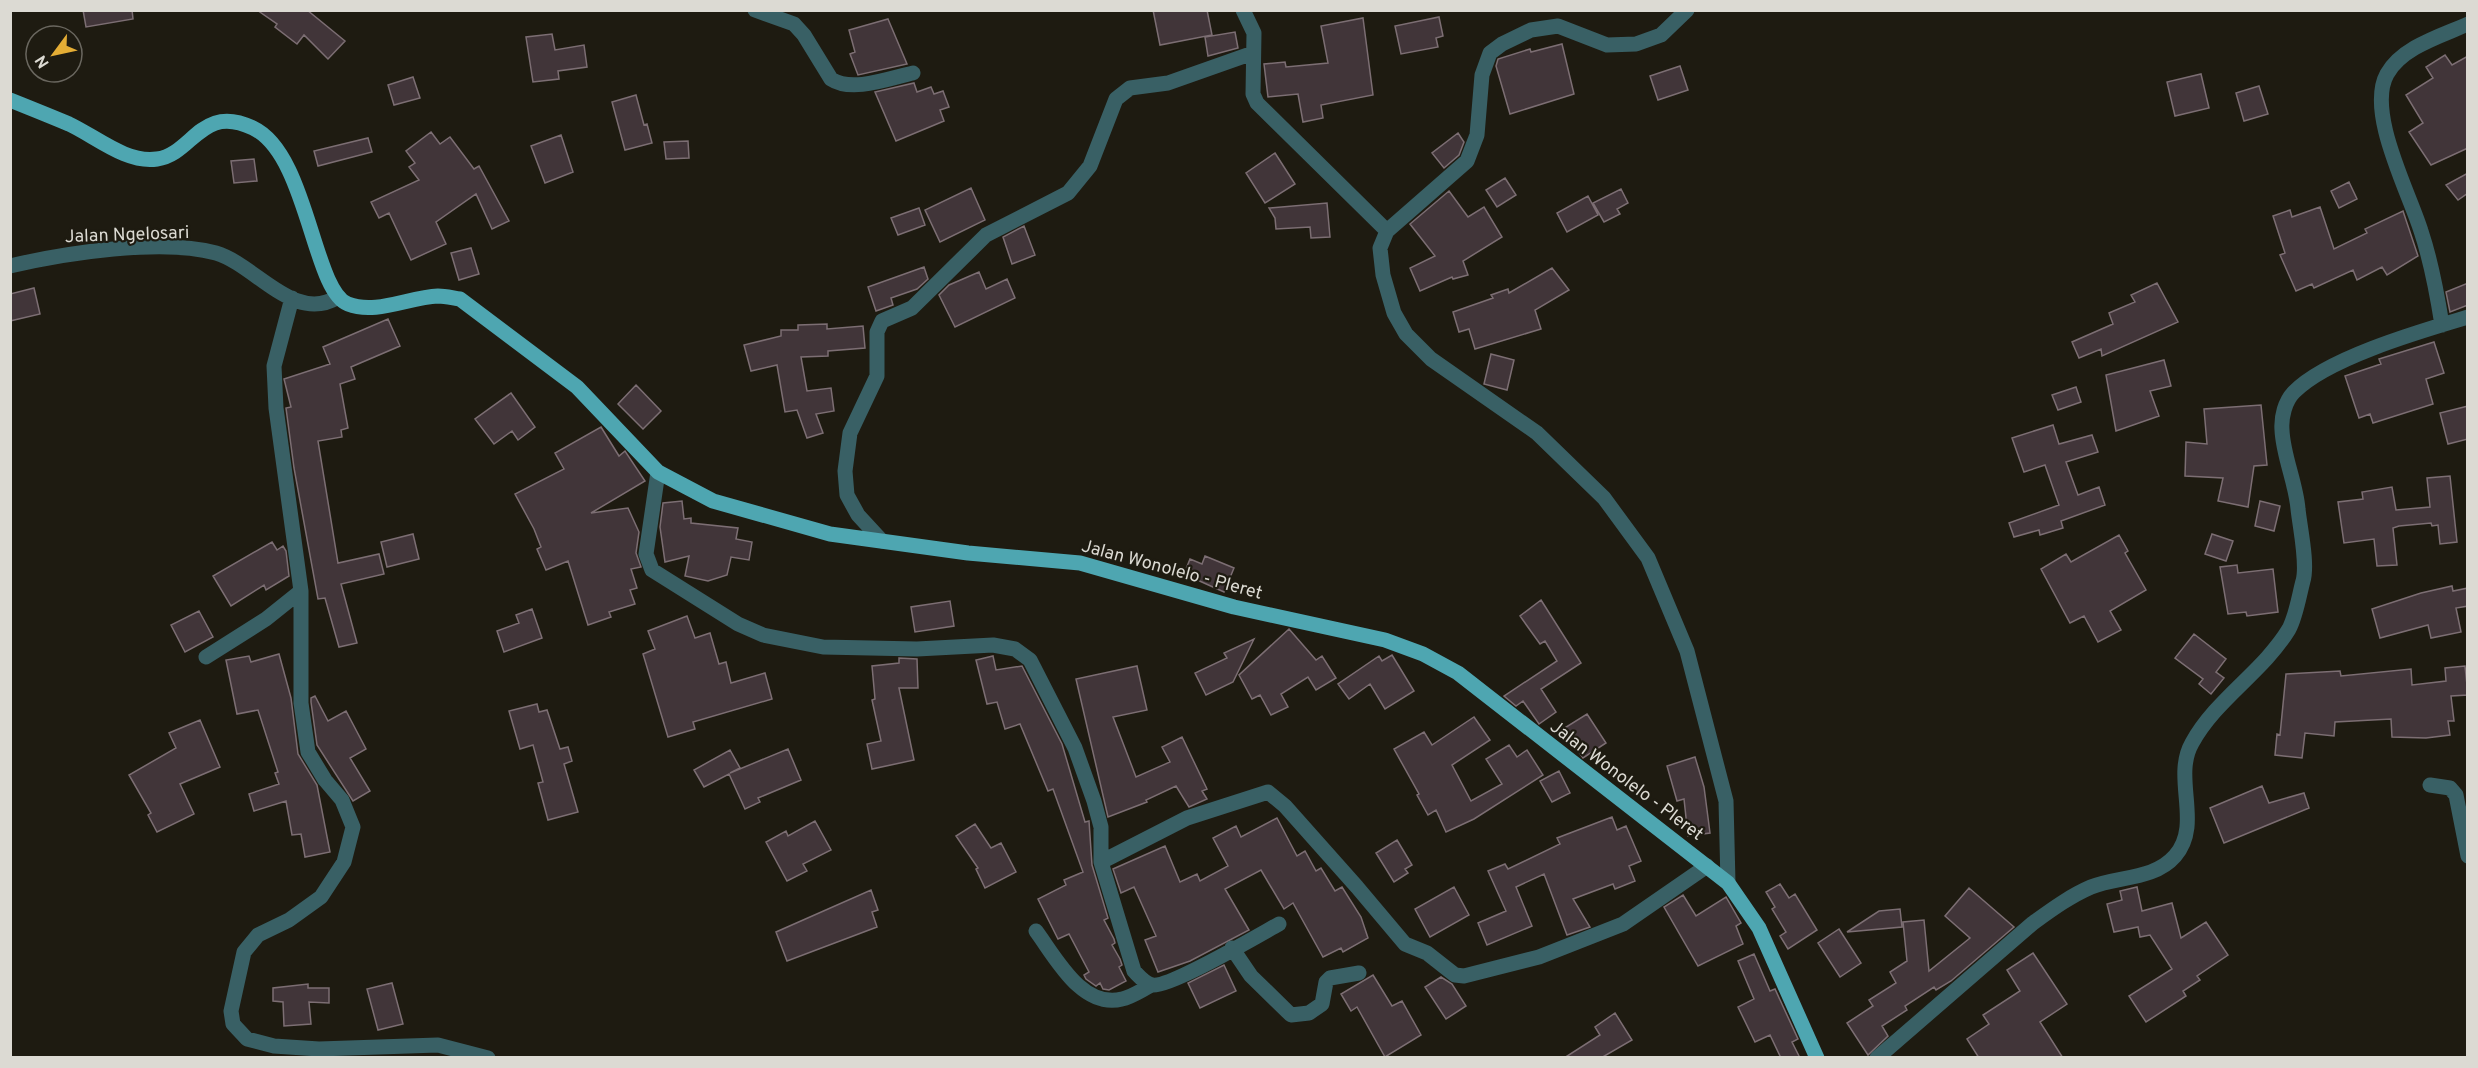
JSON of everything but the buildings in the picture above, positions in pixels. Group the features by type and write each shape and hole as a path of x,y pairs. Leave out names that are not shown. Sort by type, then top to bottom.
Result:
{"main road":[{"path":"10,100 70,125 132,157 145,160 159,159 206,127 222,122 236,121 256,129 272,144 292,177 330,286 338,297"},
{"name":"Jalan Wonolelo - Pleret","path":"338,297 348,304 367,306 437,296 460,299 577,387 658,472 713,501 830,534 968,553 1080,563 1234,606 1385,640 1423,654 1458,673 1728,883 1759,928 1817,1058"}],"street":[{"path":"755,10 794,24 804,35 831,80 838,84 853,85 913,74"},
{"path":"1243,10 1251,22 1254,33 1253,94 1257,104 1387,231"},
{"path":"1687,10 1661,35 1636,44 1607,45 1558,26 1531,30 1502,44 1490,53 1482,75 1477,135 1467,161 1387,231 1380,248 1383,275 1395,313 1406,334 1431,359 1537,434 1604,498 1648,558 1687,651 1726,801 1728,883"},
{"path":"2442,325 2421,231 2384,119 2380,91 2388,73 2401,57 2431,40 2468,24"},
{"path":"882,541 858,514 848,495 845,471 850,433 877,376 876,332 882,321 912,308 986,235 1068,192 1089,166 1116,99 1122,92 1130,88 1168,83 1253,53"},
{"name":"Jalan Ngelosari","path":"10,266 49,256 186,248 217,254 306,305 318,305 338,297"},
{"path":"292,298 274,366 276,408 289,488 301,591 301,703 308,753 342,800 353,826 344,862 321,897 289,920 258,935 244,952 231,1011 233,1024 247,1039 274,1046 319,1049 438,1045 488,1058"},
{"path":"1877,1058 2033,923 2056,906 2092,887 2161,868 2175,857 2186,840 2188,818 2185,775 2191,744 2216,711 2254,673 2289,628 2305,578 2297,496 2282,429 2285,406 2293,393 2324,368 2468,317"},
{"path":"658,472 646,554 652,570 738,624 763,635 823,646 917,649 993,645 1015,649 1030,660 1075,748 1094,801 1101,827 1101,862 1134,970 1144,981 1152,985"},
{"path":"206,657 266,619 301,591"},
{"path":"2430,785 2450,788 2456,795 2468,856"},
{"path":"1101,862 1187,818 1268,792 1285,807 1405,944 1427,953 1455,975 1464,976 1539,957 1623,924 1707,866"},
{"path":"1036,931 1070,978 1102,1000 1122,999 1152,985 1172,980 1279,924"},
{"path":"1232,948 1251,976 1291,1016 1309,1013 1322,1004 1326,982 1330,978 1359,973"}]}
